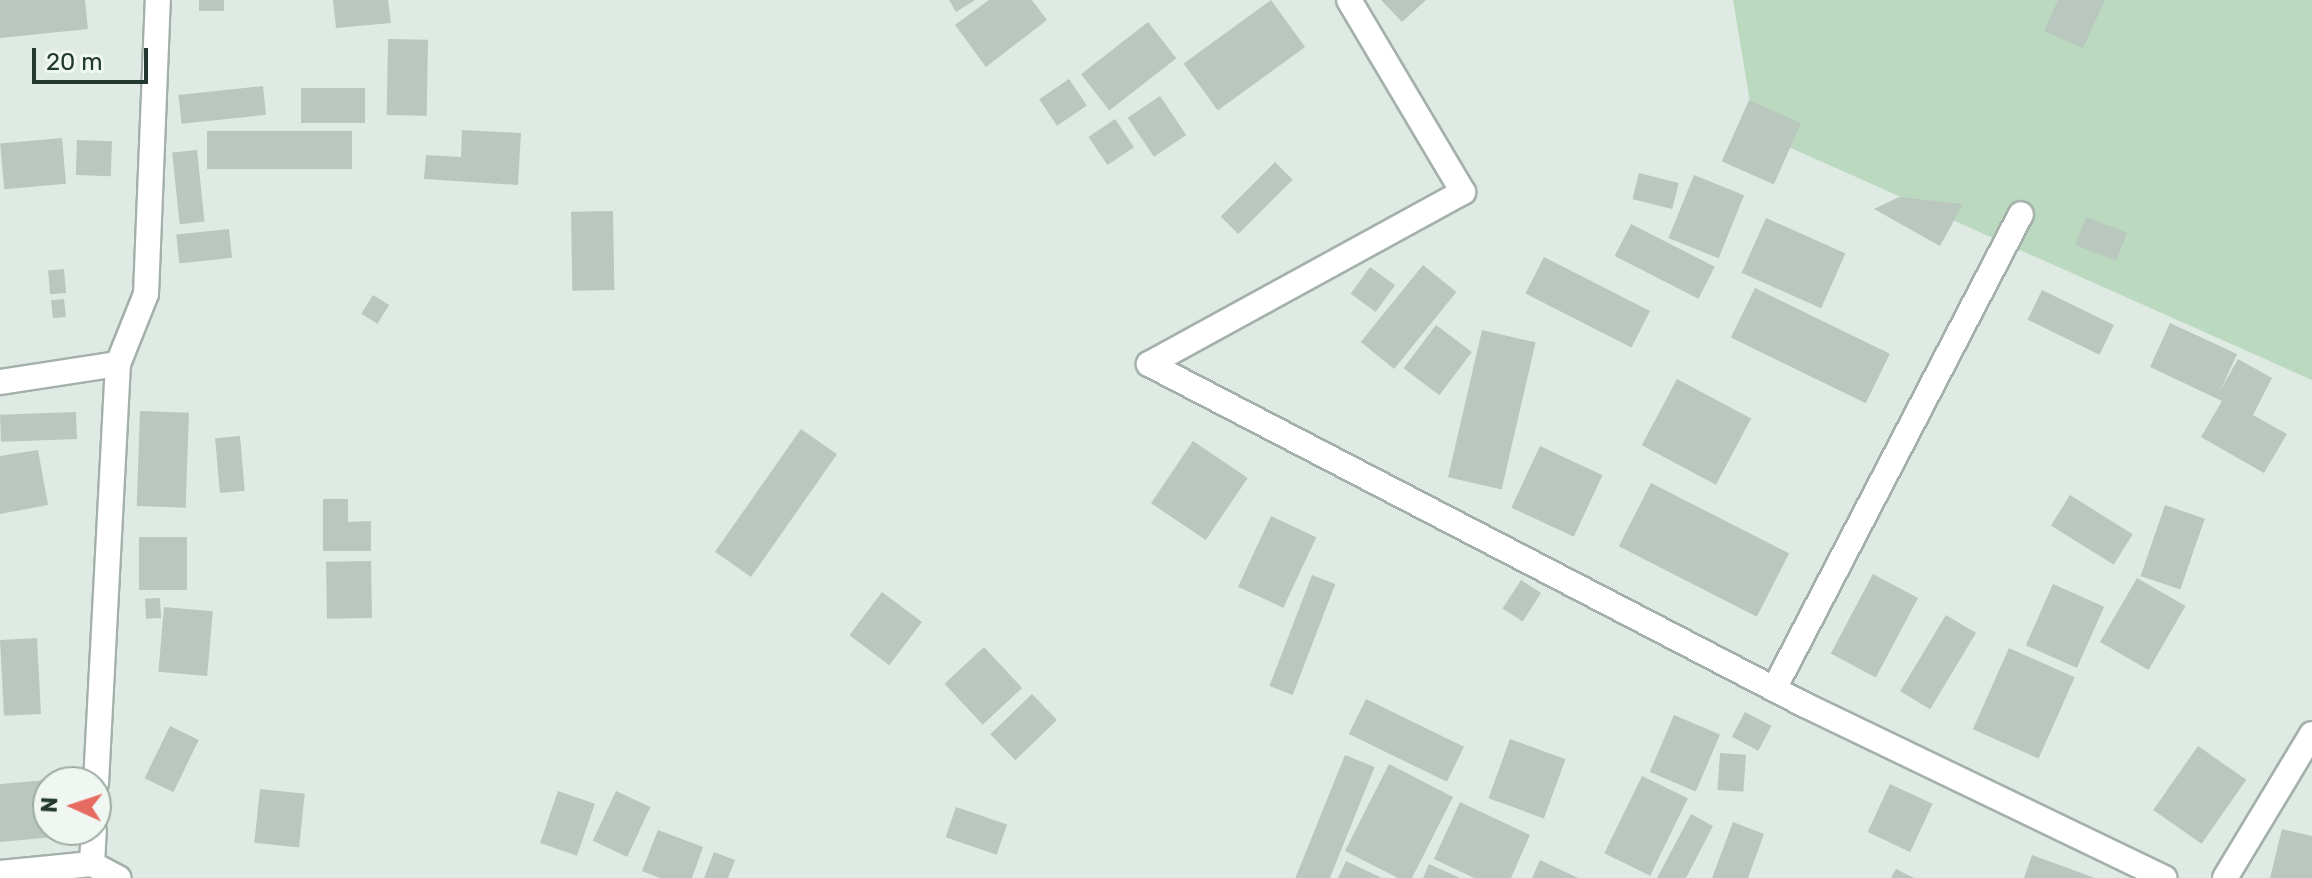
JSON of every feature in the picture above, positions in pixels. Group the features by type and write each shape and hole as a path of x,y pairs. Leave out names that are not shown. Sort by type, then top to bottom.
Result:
{"street":[{"path":"97,766 118,364 146,294 158,0"},
{"path":"1349,0 1463,192 1149,364 1774,689 2165,878"},
{"path":"1774,689 2021,214"},
{"path":"0,382 118,364"},
{"path":"2225,878 2312,734"},
{"path":"92,864 93,846"},
{"path":"0,873 92,864 118,878"}],"green space":[{"path":"1733,0 2312,0 2312,380 1755,132"}],"building":[{"path":"0,0 85,0 88,29 0,38"},
{"path":"199,0 224,0 224,11 199,11"},
{"path":"333,0 388,0 391,23 336,28"},
{"path":"949,0 975,0 956,12"},
{"path":"989,0 1032,0 1047,20 986,67 955,25"},
{"path":"1271,0 1305,47 1218,110 1184,63"},
{"path":"1381,0 1426,0 1402,22"},
{"path":"2058,0 2105,0 2083,48 2044,31"},
{"path":"1148,22 1176,58 1109,111 1081,74"},
{"path":"388,39 428,40 427,116 387,115"},
{"path":"1069,79 1087,106 1057,126 1039,99"},
{"path":"263,86 266,115 181,124 178,95"},
{"path":"301,88 365,88 365,123 301,123"},
{"path":"1160,96 1186,135 1154,157 1128,118"},
{"path":"1749,100 1801,123 1774,184 1722,161"},
{"path":"1115,119 1134,147 1107,165 1088,137"},
{"path":"462,130 521,133 518,185 424,179 426,155 461,157"},
{"path":"207,131 352,131 352,169 207,169"},
{"path":"62,138 66,184 4,189 0,143"},
{"path":"77,140 112,141 111,176 76,175"},
{"path":"197,150 205,222 180,224 172,153"},
{"path":"1275,162 1293,180 1238,234 1221,216"},
{"path":"1639,173 1679,183 1672,209 1632,199"},
{"path":"1694,175 1744,195 1719,258 1669,238"},
{"path":"1899,197 1963,204 1940,246 1874,209"},
{"path":"613,211 614,290 572,291 571,212"},
{"path":"2086,217 2127,233 2116,261 2075,245"},
{"path":"1766,218 1845,253 1821,308 1742,273"},
{"path":"1631,224 1715,267 1698,299 1615,256"},
{"path":"229,229 232,258 179,263 176,235"},
{"path":"1544,257 1650,311 1631,348 1525,294"},
{"path":"1423,265 1456,292 1394,369 1361,342"},
{"path":"1370,267 1395,285 1376,312 1351,294"},
{"path":"64,269 66,293 50,294 48,270"},
{"path":"1755,288 1890,354 1866,403 1731,337"},
{"path":"2042,290 2114,325 2099,355 2028,320"},
{"path":"373,295 389,305 377,324 361,314"},
{"path":"64,299 66,317 53,318 51,300"},
{"path":"2170,323 2237,354 2220,391 2238,359 2272,378 2253,415 2287,434 2264,473 2201,437 2222,401 2150,367"},
{"path":"1436,325 1472,352 1439,395 1404,368"},
{"path":"1482,330 1536,342 1502,490 1448,477"},
{"path":"1677,379 1751,418 1716,485 1642,445"},
{"path":"140,411 189,413 186,508 137,506"},
{"path":"76,412 77,439 1,442 0,415"},
{"path":"801,429 837,454 751,577 715,552"},
{"path":"240,436 245,491 220,493 215,438"},
{"path":"1193,441 1248,478 1206,540 1151,503"},
{"path":"1540,446 1603,475 1574,537 1511,508"},
{"path":"38,450 48,505 0,514 0,456"},
{"path":"1651,483 1789,553 1757,617 1619,546"},
{"path":"2070,495 2133,534 2114,565 2051,526"},
{"path":"323,499 348,499 348,522 371,521 371,551 323,551"},
{"path":"2165,505 2205,519 2180,590 2141,576"},
{"path":"1271,516 1316,537 1283,608 1238,587"},
{"path":"139,537 187,537 187,590 139,590"},
{"path":"371,561 372,618 327,619 326,562"},
{"path":"1873,574 1918,598 1876,677 1831,653"},
{"path":"1312,575 1335,584 1293,695 1269,686"},
{"path":"2137,578 2185,606 2148,670 2100,642"},
{"path":"1521,580 1541,593 1523,622 1502,609"},
{"path":"2053,584 2104,607 2077,668 2026,645"},
{"path":"882,592 922,622 889,665 850,635"},
{"path":"160,598 161,618 146,619 145,599"},
{"path":"164,607 213,611 207,676 158,672"},
{"path":"1946,615 1976,633 1930,709 1900,691"},
{"path":"37,638 41,714 4,716 0,640"},
{"path":"984,647 1022,688 983,725 945,684"},
{"path":"2009,648 2075,677 2039,759 1973,729"},
{"path":"1032,694 1057,720 1015,760 990,734"},
{"path":"1366,699 1464,747 1447,782 1349,734"},
{"path":"1745,712 1771,726 1758,751 1732,737"},
{"path":"1674,715 1720,735 1696,792 1650,772"},
{"path":"170,726 199,740 173,792 145,778"},
{"path":"1510,739 1565,759 1544,818 1488,798"},
{"path":"2198,746 2246,780 2202,844 2153,810"},
{"path":"1720,753 1746,755 1743,792 1717,790"},
{"path":"1345,755 1375,767 1330,878 1295,878"},
{"path":"1389,764 1453,797 1412,878 1398,878 1345,851"},
{"path":"1642,776 1688,798 1650,876 1604,853"},
{"path":"32,781 32,839 0,842 0,784"},
{"path":"1890,784 1933,804 1910,852 1868,832"},
{"path":"260,789 305,794 299,847 254,843"},
{"path":"558,791 595,804 577,856 540,843"},
{"path":"616,791 650,807 627,857 593,841"},
{"path":"1460,802 1530,835 1511,878 1474,878 1434,859"},
{"path":"956,807 1007,825 997,855 946,837"},
{"path":"1691,814 1713,826 1686,878 1657,878"},
{"path":"1733,822 1764,834 1748,878 1712,878"},
{"path":"2282,829 2312,836 2312,878 2270,878"},
{"path":"658,830 703,847 692,878 660,878 642,871"},
{"path":"714,852 735,860 728,878 704,878"},
{"path":"2032,855 2095,878 2024,878"},
{"path":"1540,860 1578,878 1532,878"},
{"path":"1346,861 1382,878 1338,878"},
{"path":"1429,864 1460,878 1423,878"},
{"path":"1896,869 1914,878 1891,878"}]}
